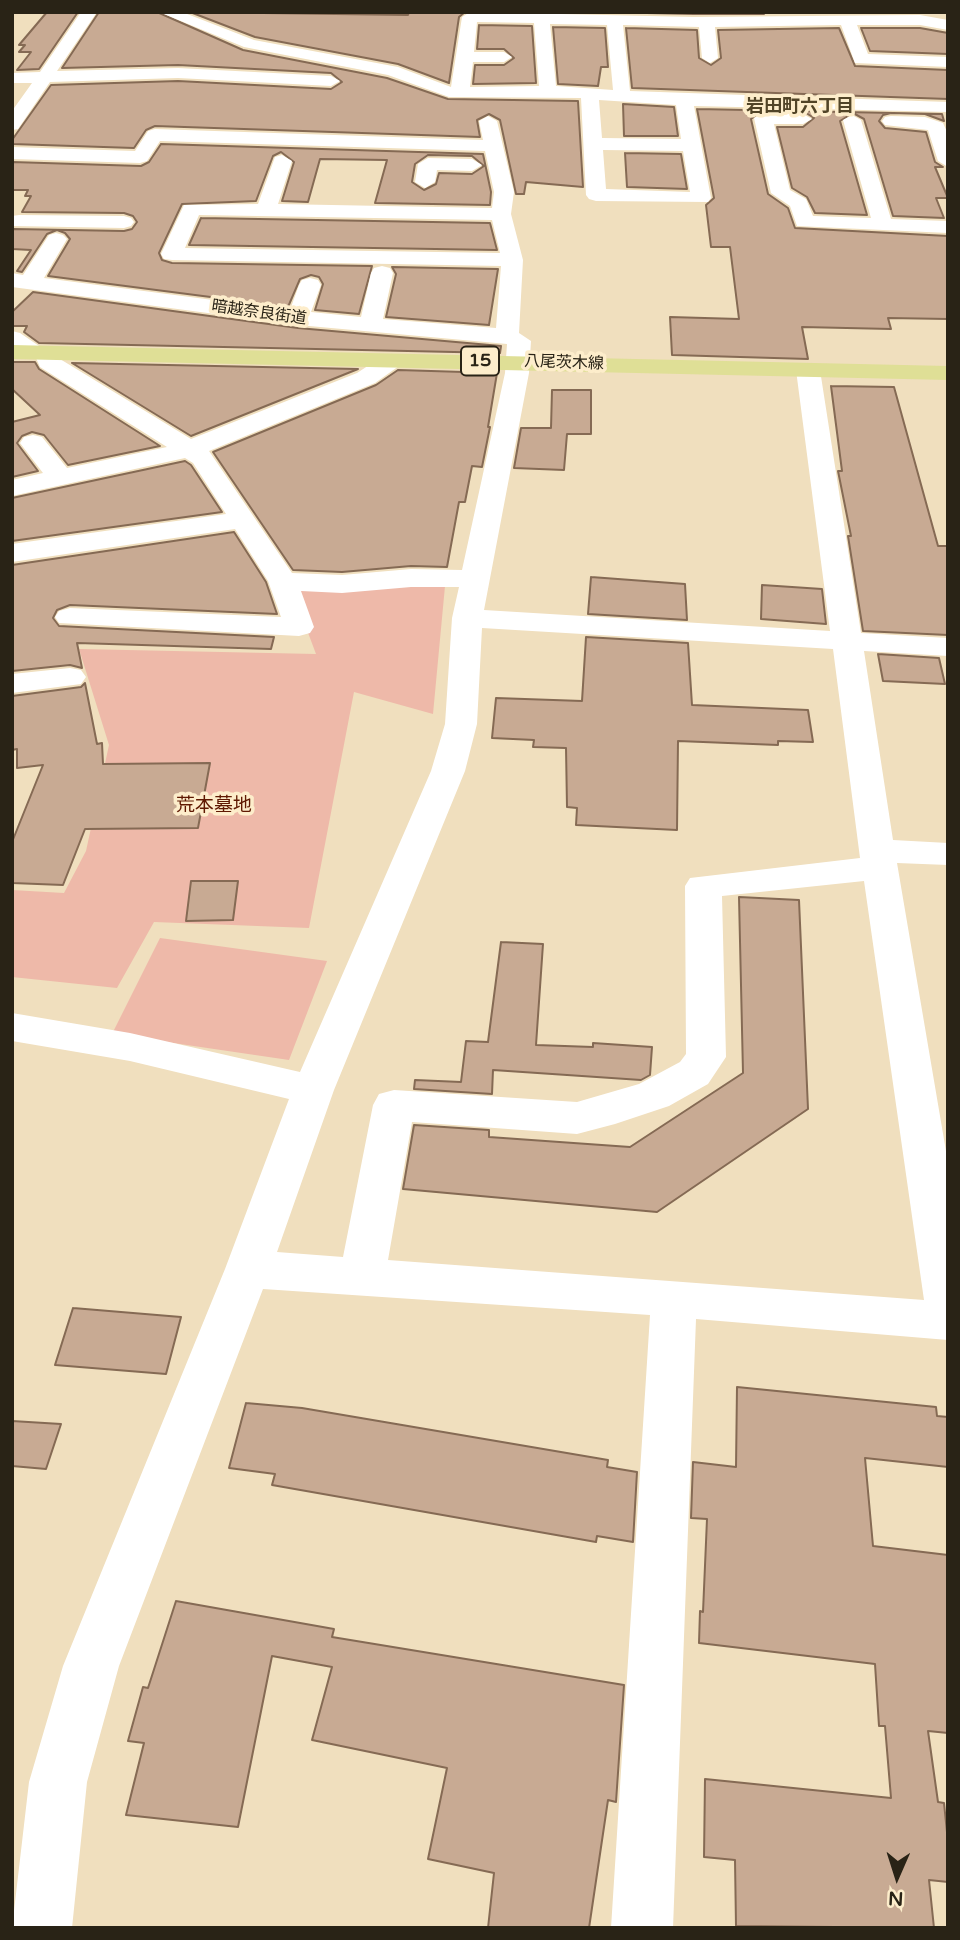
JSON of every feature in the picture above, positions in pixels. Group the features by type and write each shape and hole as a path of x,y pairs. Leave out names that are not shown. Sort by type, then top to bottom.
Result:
{"main road":[{"name":"八尾茨木線","path":"32,352 391,361 518,361 948,373"}],"street":[{"path":"12,125 89,12"},
{"path":"167,12 226,42 392,71 471,94 548,91 590,96 686,96 921,114 936,127 948,160"},
{"path":"455,89 465,57 470,17 494,15 847,21 941,17"},
{"path":"548,91 552,16"},
{"path":"698,18 710,58"},
{"path":"615,19 622,97"},
{"path":"847,21 861,58 948,62"},
{"path":"330,61 335,40"},
{"path":"253,63 269,48"},
{"path":"465,57 504,57"},
{"path":"12,78 178,73 370,82 380,70"},
{"path":"198,93 209,75"},
{"path":"41,1928 58,1782 91,1666 248,1269 313,1090 448,771 461,724 467,618 518,361 519,341 507,336 512,260 502,214 504,192 489,122 455,89"},
{"path":"590,96 596,195 701,198 686,96"},
{"path":"948,107 921,114 852,120 763,118 781,193 799,203 804,222 948,227"},
{"path":"264,139 280,117"},
{"path":"591,120 616,120"},
{"path":"852,120 883,225"},
{"path":"408,133 492,139"},
{"path":"12,153 140,157 155,135 264,139 492,139"},
{"path":"593,144 692,145"},
{"path":"266,210 282,161"},
{"path":"425,182 428,164 498,166"},
{"path":"595,170 620,171"},
{"path":"502,214 191,209 172,254 512,260"},
{"path":"14,220 86,213 124,222"},
{"path":"21,281 55,239"},
{"path":"370,326 382,273"},
{"name":"暗越奈良街道","path":"21,281 298,318 507,336"},
{"path":"298,318 310,285"},
{"path":"12,338 203,458 283,581 299,627 70,617"},
{"path":"12,488 188,450 366,378 391,361"},
{"path":"808,370 878,860 948,1302"},
{"path":"33,443 60,477"},
{"path":"12,553 241,520"},
{"path":"283,581 342,584 411,578 475,579"},
{"path":"467,618 948,647"},
{"path":"12,684 70,677"},
{"path":"362,1277 394,1105 577,1118 615,1109 653,1095 694,1073 706,1057 703,886 878,860 948,854"},
{"path":"12,1027 130,1047 313,1090"},
{"path":"248,1269 674,1298 948,1321"},
{"path":"642,1928 674,1298"}],"green space":[{"name":"荒本墓地","path":"445,586 433,714 354,692 309,928 154,922 117,988 12,977 12,890 64,893 86,851 109,745 79,649 316,654 292,590"},
{"path":"160,938 327,961 289,1060 112,1034"}],"building":[{"path":"47,12 78,12 39,69 17,70 31,52 19,52 25,45 19,45"},
{"path":"99,12 157,12 243,50 387,78 448,99 578,101 583,187 526,182 524,194 516,194 500,120 489,114 477,120 480,137 155,126 146,130 134,148 12,144 12,140 51,85 178,81 331,89 342,82 331,73 178,65 62,68"},
{"path":"190,12 408,15 409,12 465,12 459,17 449,83 398,64 255,37"},
{"path":"599,12 764,12 764,14 694,14"},
{"path":"479,25 532,26 536,83 473,84 475,65 504,65 514,58 504,49 477,49"},
{"path":"553,27 605,28 608,67 601,67 598,86 558,84"},
{"path":"626,28 697,30 699,58 711,65 721,58 718,30 839,28 855,66 948,70 948,99 632,88"},
{"path":"861,28 920,28 948,33 948,54 870,51"},
{"path":"623,104 674,107 678,136 624,136"},
{"path":"697,109 763,110 751,119 768,194 788,208 795,228 948,236 948,319 888,318 891,329 802,327 808,359 672,355 670,317 739,319 730,247 711,247 706,205 714,198"},
{"path":"803,111 942,114 944,121 925,114 891,113 883,115 879,121 885,128 926,132 935,162 943,167 935,167 948,198 936,198 944,218 893,216 864,119 853,113 840,121 867,215 815,213 807,197 792,188 777,127 803,127 814,118"},
{"path":"161,144 483,154 491,192 490,205 375,203 387,160 320,159 308,202 282,201 294,162 281,152 273,156 256,201 182,204 159,253 162,260 172,263 372,266 359,314 315,310 323,284 319,277 311,275 300,279 288,307 48,276 70,239 57,230 47,234 22,272 17,271 31,250 12,249 13,229 124,231 132,229 137,222 133,216 124,213 22,212 31,196 25,196 28,190 12,190 12,162 141,166 149,162","holes":["428,155 472,156 484,166 472,174 439,173 436,184 424,190 412,182 415,164"]},
{"path":"625,153 681,154 687,189 627,187"},
{"path":"201,218 490,223 497,250 189,245"},
{"path":"392,267 498,269 489,325 386,317 396,274"},
{"path":"33,292 298,328 501,346 500,353 39,343 24,332 27,326 12,326 12,312"},
{"path":"12,362 35,362 39,369 160,446 68,465 44,435 32,432 22,436 17,443 38,471 12,477 12,422 40,415 12,389"},
{"path":"72,363 358,369 191,436"},
{"path":"398,370 497,373 482,467 472,466 465,502 459,502 447,567 411,566 342,572 293,570 213,452 376,385"},
{"path":"831,386 894,387 938,546 948,546 948,635 863,631 848,536 851,536 838,471 842,471"},
{"path":"552,390 591,390 591,434 567,434 564,470 514,468 521,428 551,428"},
{"path":"185,461 191,465 222,512 12,541 12,498"},
{"path":"234,532 266,582 277,614 70,605 57,610 53,618 59,626 274,637 271,649 77,643 82,668 70,665 12,671 12,565"},
{"path":"591,577 685,584 687,620 588,614"},
{"path":"762,585 822,589 826,624 761,619"},
{"path":"586,637 688,643 692,705 808,710 813,742 778,741 778,745 678,741 677,830 576,825 577,808 567,807 566,748 533,747 534,740 492,738 496,698 582,701"},
{"path":"878,654 939,658 945,684 883,681"},
{"path":"85,683 97,744 102,743 103,764 210,763 198,828 85,829 63,885 12,883 12,842 43,765 17,768 17,749 12,750 12,696 81,687"},
{"path":"191,881 238,881 233,920 186,921"},
{"path":"739,897 799,900 808,1109 657,1212 403,1189 414,1125 489,1130 489,1137 630,1147 743,1073"},
{"path":"501,942 543,944 536,1045 593,1047 593,1043 652,1047 650,1075 641,1080 493,1070 492,1094 414,1089 415,1080 461,1082 466,1041 488,1042"},
{"path":"73,1308 181,1317 166,1374 55,1365"},
{"path":"737,1387 936,1407 937,1416 948,1417 948,1467 865,1458 873,1546 948,1555 948,1733 928,1731 938,1802 944,1803 948,1842 948,1882 929,1880 934,1928 736,1926 735,1860 704,1857 705,1779 891,1798 885,1726 879,1726 875,1664 699,1643 707,1519 691,1518 693,1462 736,1467"},
{"path":"246,1403 302,1408 608,1460 607,1467 637,1472 633,1542 597,1536 596,1542 272,1485 275,1474 229,1468"},
{"path":"12,1421 61,1424 46,1469 12,1466"},
{"path":"176,1601 334,1629 332,1637 624,1685 616,1802 608,1800 589,1928 488,1928 494,1873 428,1859 447,1768 312,1740 332,1667 272,1656 238,1827 126,1815 144,1743 128,1741 143,1687 148,1688"}],"district":[{"name":"岩田町六丁目","path":"800,107"}]}
